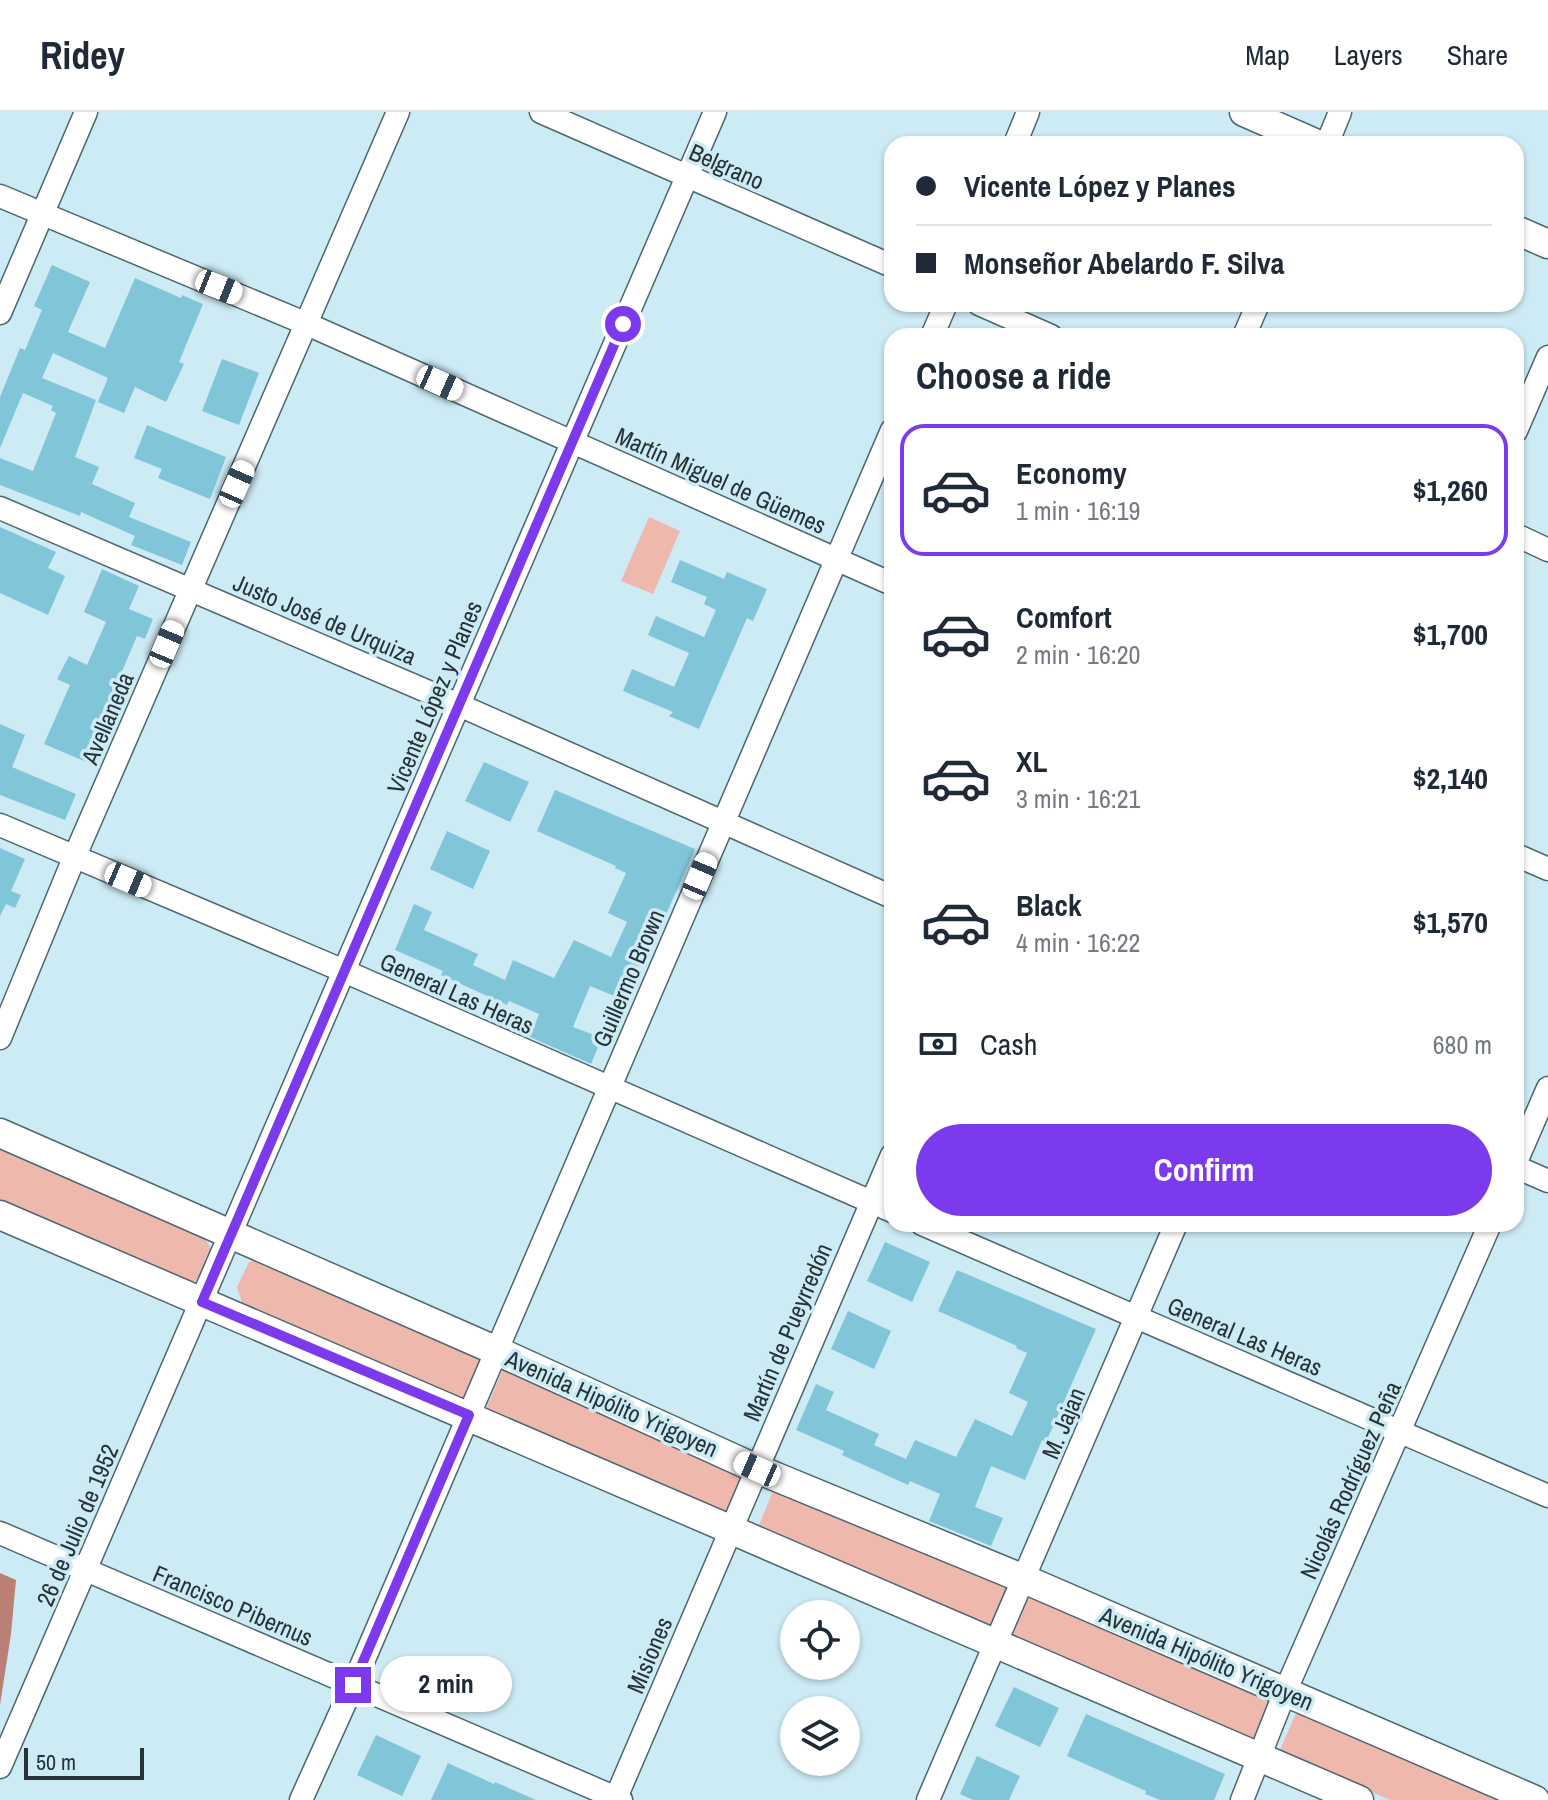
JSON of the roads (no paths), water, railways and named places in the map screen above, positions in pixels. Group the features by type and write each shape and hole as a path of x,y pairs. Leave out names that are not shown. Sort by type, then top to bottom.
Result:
{"main road":[{"path":"1244,112 1299,136"},
{"path":"1524,234 1548,244"},
{"name":"Avenida Hipólito Yrigoyen","path":"0,1133 757,1469 1024,1579 1535,1800"},
{"path":"0,1215 1359,1800"}],"street":[{"path":"0,313 86,112"},
{"name":"Avellaneda","path":"0,1038 74,858 398,112"},
{"name":"Belgrano","path":"541,112 884,263"},
{"name":"Vicente López y Planes","path":"202,1302 715,112"},
{"path":"1018,136 1028,112"},
{"path":"1330,136 1340,112"},
{"name":"Martín Miguel de Güemes","path":"0,196 307,324 884,581"},
{"path":"997,312 1033,328"},
{"path":"1524,412 1548,357"},
{"name":"Guillermo Brown","path":"301,1800 884,449"},
{"name":"Justo José de Urquiza","path":"0,508 459,705 884,893"},
{"path":"1524,539 1548,550"},
{"name":"General Las Heras","path":"0,825 344,971 882,1207"},
{"path":"1524,858 1548,869"},
{"path":"1524,1146 1548,1088"},
{"path":"1524,1169 1548,1181"},
{"name":"Martín de Pueyrredón","path":"730,1531 882,1207"},
{"name":"General Las Heras","path":"940,1232 1548,1496"},
{"name":"M. Jajan","path":"928,1800 1173,1232"},
{"name":"Nicolás Rodríguez Peña","path":"1242,1800 1285,1692 1487,1232"},
{"name":"26 de Julio de 1952","path":"0,1767 202,1302"},
{"name":"Misiones","path":"617,1799 730,1531"},
{"name":"Francisco Pibernus","path":"0,1533 617,1799"}]}
